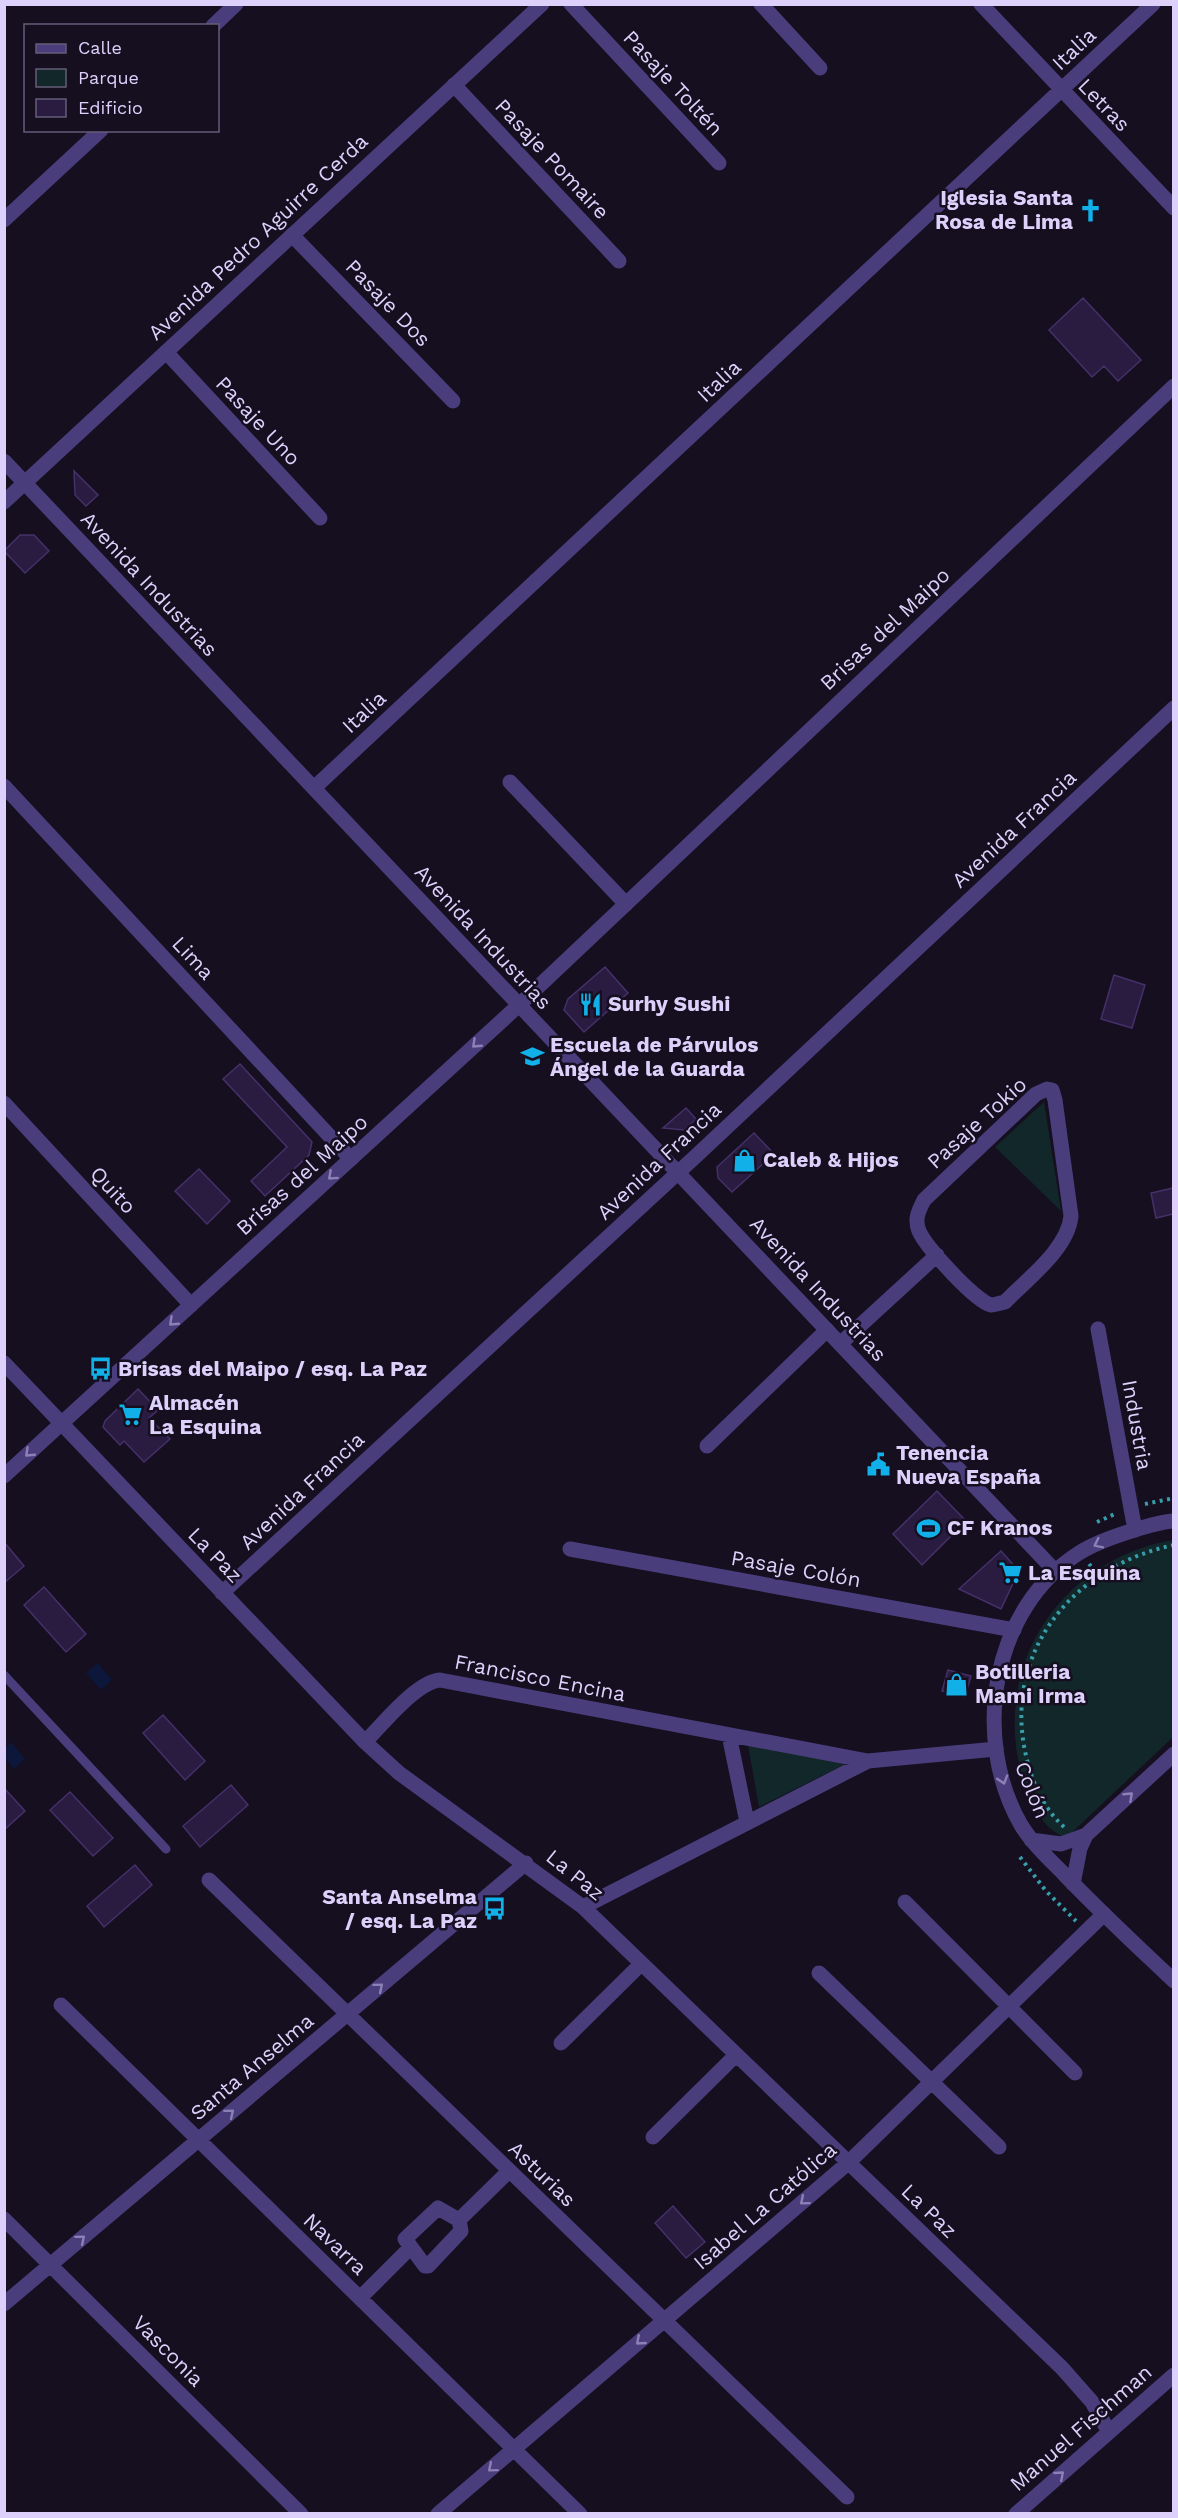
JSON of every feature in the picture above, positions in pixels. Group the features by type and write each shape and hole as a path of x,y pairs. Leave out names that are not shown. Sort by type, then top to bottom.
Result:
{"street":[{"path":"215,24 236,4"},
{"name":"Avenida Pedro Aguirre Cerda","path":"4,502 542,4"},
{"name":"Pasaje Toltén","path":"571,4 719,164"},
{"path":"761,4 820,68"},
{"name":"Letras","path":"981,4 1173,208"},
{"name":"Italia","path":"314,788 1154,4"},
{"name":"Pasaje Pomaire","path":"454,85 619,261"},
{"path":"4,220 99,132"},
{"name":"Pasaje Dos","path":"292,235 453,401"},
{"name":"Pasaje Uno","path":"166,352 320,518"},
{"name":"Brisas del Maipo","path":"4,1476 519,1005 1173,386"},
{"name":"Avenida Industrias","path":"4,461 1056,1572"},
{"name":"Avenida Francia","path":"222,1593 678,1173 1173,708"},
{"path":"510,782 626,904"},
{"name":"Lima","path":"4,786 351,1159"},
{"name":"Pasaje Tokio","path":"1047,1089 1052,1090 1071,1216 1070,1229 1059,1247 1005,1302 993,1305 980,1300 937,1255 919,1231 916,1218 924,1200 1036,1094 1047,1089"},
{"name":"Quito","path":"4,1103 191,1305"},
{"path":"840,1344 937,1255"},
{"name":"Industria","path":"1098,1329 1135,1530"},
{"path":"706,1446 827,1330"},
{"name":"La Paz","path":"4,1363 365,1742 399,1773 584,1907 1078,2384 1092,2402 1109,2432"},
{"name":"Colón","path":"1173,1521 1110,1538 1079,1553 1056,1572 1026,1609 1014,1630 1003,1660 994,1700 996,1749 1007,1794 1031,1840 1173,1981"},
{"name":"Pasaje Colón","path":"570,1549 1014,1630"},
{"name":"Francisco Encina","path":"365,1742 420,1688 432,1681 440,1680 868,1761 996,1749"},
{"path":"729,1735 747,1822"},
{"path":"1073,1884 1080,1848 1086,1835 1173,1754"},
{"name":"Francisco Encina","path":"584,1907 868,1761"},
{"path":"1031,1840 1061,1844 1086,1835"},
{"name":"Santa Anselma","path":"4,2304 526,1863"},
{"name":"Asturias","path":"209,1880 847,2497"},
{"path":"905,1902 1076,2073"},
{"name":"Isabel La Católica","path":"438,2514 848,2163 1104,1914"},
{"path":"561,2043 641,1964"},
{"path":"819,1973 999,2147"},
{"name":"Navarra","path":"61,2006 580,2514"},
{"path":"653,2138 736,2055"},
{"path":"459,2220 509,2171"},
{"path":"438,2208 459,2220 461,2233 428,2266 422,2264 405,2239 407,2236 438,2208"},
{"name":"Vasconia","path":"4,2219 301,2514"},
{"path":"360,2298 410,2248"},
{"name":"Manuel Fischman","path":"1016,2514 1173,2375"}],"lane":[{"path":"4,1675 166,1849"}],"path":[{"path":"1093,1524 1131,1508 1173,1498"},
{"path":"1066,1829 1050,1814 1040,1797 1023,1741 1022,1698 1032,1657 1052,1620 1081,1588 1117,1564 1137,1555 1173,1545"},
{"path":"1020,1856 1046,1891 1086,1930"}],"green space":[{"path":"1044,1102 1061,1211 995,1147"},
{"path":"1173,1540 1173,1737 1065,1839 1049,1827 1038,1814 1019,1766 1015,1709 1022,1673 1034,1640 1053,1611 1077,1586 1105,1565 1137,1550"},
{"path":"748,1745 847,1763 759,1807"}],"water":[{"path":"98,1663 112,1680 101,1690 86,1673"},
{"path":"11,1742 25,1759 14,1769 5,1758 5,1748"}],"building":[{"path":"1083,298 1141,360 1118,381 1104,366 1092,377 1049,330"},
{"path":"74,471 98,495 86,506 75,495"},
{"path":"20,535 34,535 49,551 25,573 4,551"},
{"name":"Surhy Sushi","path":"605,967 628,993 584,1032 564,1010 568,999"},
{"path":"1114,975 1145,985 1132,1028 1101,1019"},
{"path":"240,1064 312,1142 309,1155 265,1196 251,1181 287,1147 223,1079"},
{"path":"686,1108 696,1119 684,1130 663,1128"},
{"name":"Caleb & Hijos","path":"754,1133 774,1154 732,1192 718,1178 717,1167"},
{"path":"199,1169 230,1201 207,1224 175,1191"},
{"path":"1173,1188 1173,1214 1156,1218 1151,1193"},
{"path":"138,1389 158,1410 149,1418 170,1439 144,1462 124,1441 120,1445 103,1427 105,1421"},
{"name":"CF Kranos","path":"937,1491 966,1521 922,1565 893,1534"},
{"path":"4,1542 24,1566 4,1583"},
{"path":"1001,1551 1019,1571 1001,1609 959,1589"},
{"path":"44,1587 86,1634 66,1652 24,1605"},
{"name":"Botilleria Mami Irma","path":"948,1670 971,1676 965,1697 942,1691"},
{"path":"163,1715 205,1761 185,1780 143,1733"},
{"path":"231,1785 248,1805 200,1847 183,1826"},
{"path":"4,1788 25,1811 4,1830"},
{"path":"70,1792 113,1838 93,1856 50,1810"},
{"path":"135,1865 152,1885 104,1927 87,1906"},
{"path":"673,2206 705,2242 686,2258 655,2223"}],"place":[{"name":"Iglesia Santa Rosa de Lima","path":"1091,210"},
{"name":"Surhy Sushi","path":"590,1004"},
{"name":"Escuela de Párvulos Ángel de la Guarda","path":"532,1057"},
{"name":"Caleb & Hijos","path":"745,1160"},
{"name":"Brisas del Maipo / esq. La Paz","path":"100,1369"},
{"name":"Almacén La Esquina","path":"131,1415"},
{"name":"Tenencia Nueva España","path":"878,1465"},
{"name":"CF Kranos","path":"929,1528"},
{"name":"La Esquina","path":"1010,1573"},
{"name":"Botilleria Mami Irma","path":"957,1684"},
{"name":"Santa Anselma / esq. La Paz","path":"495,1909"}]}
